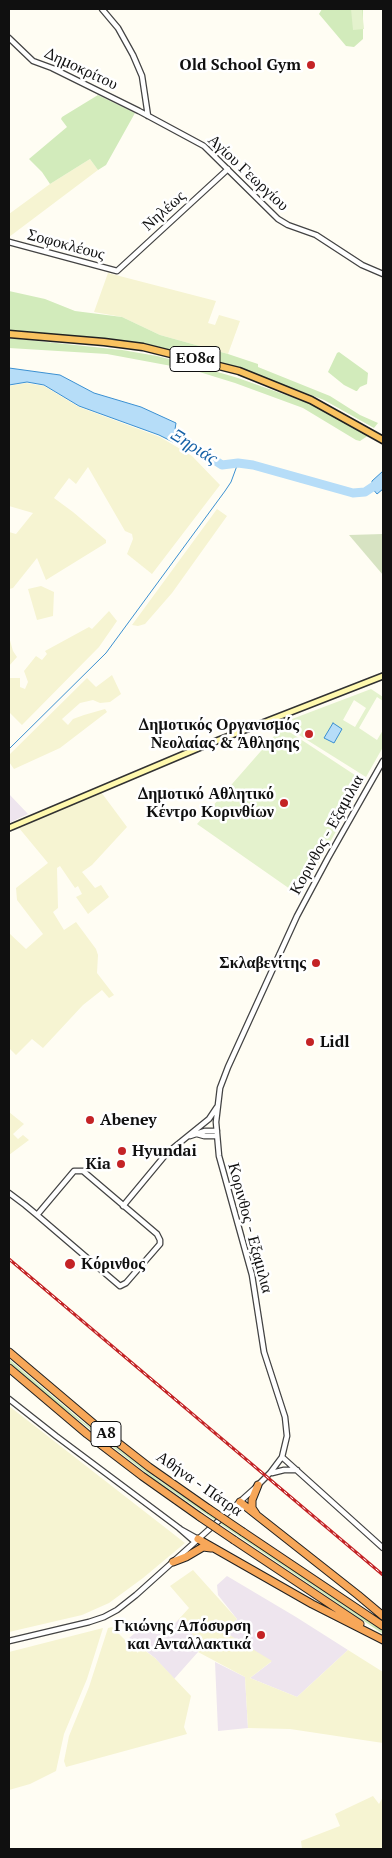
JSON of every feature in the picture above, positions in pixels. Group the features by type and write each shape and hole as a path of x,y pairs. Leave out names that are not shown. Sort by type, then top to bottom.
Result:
{"highway":[{"name":"ΕΟ8α","path":"9,334 143,347 224,367 255,377 304,397 383,440"},
{"name":"Αθήνα - Πάτρα","path":"9,1352 90,1421 149,1467 383,1626"},
{"name":"Αθήνα - Πάτρα","path":"9,1368 142,1476 383,1640"},
{"path":"258,1485 252,1504 253,1511 258,1516"},
{"path":"240,1502 383,1616"},
{"path":"196,1540 214,1548 312,1604 383,1640"},
{"path":"173,1562 203,1548 214,1548"}],"main road":[{"path":"9,828 200,747 383,676"}],"street":[{"path":"102,9 122,35 134,55 142,76 148,116"},
{"name":"Δημοκρίτου","path":"9,38 34,61 148,116"},
{"name":"Αγίου Γεωργίου","path":"148,116 204,146 278,219 288,225 316,234 362,265 383,274"},
{"name":"Νηλέως","path":"118,271 228,169"},
{"name":"Σοφοκλέους","path":"9,242 118,271"},
{"name":"Κορινθος - Εξαμιλια","path":"9,1641 69,1628 111,1613 136,1595 240,1502 270,1473 282,1456 287,1436 285,1417 264,1352 252,1275 221,1166 217,1133 217,1106 220,1088 228,1067 297,916 383,762"},
{"path":"123,1206 168,1153 209,1119 217,1106"},
{"path":"184,1139 197,1134 204,1136 217,1133"},
{"path":"9,1193 120,1286 126,1283 160,1242 156,1234 83,1171 74,1171 37,1215"},
{"path":"9,1398 56,1436 196,1540"},
{"path":"282,1456 383,1548"},
{"path":"270,1473 297,1470"}],"shaded area":[{"path":"90,159 98,170 9,237 9,214 50,184"},
{"path":"108,273 216,301 208,323 215,325 219,315 240,321 228,354 160,335 122,317 94,312"},
{"path":"26,383 44,386 79,407 160,437 192,456 220,485 152,574 127,554 133,539 132,534 125,531 88,467 76,484 69,478 54,498 106,540 106,543 46,580 37,558 13,588 9,589 9,532 16,534 33,513 9,506 9,386"},
{"path":"217,509 227,516 172,593 145,624 132,625"},
{"path":"41,586 54,592 53,616 37,620 28,589"},
{"path":"109,611 117,621 99,647 22,725 9,712 9,678 20,678 20,687 25,689 28,682 24,671 36,656 42,660 47,654 45,651 89,627 92,629"},
{"path":"9,637 17,657 9,666"},
{"path":"112,675 121,694 110,702 100,703 93,700 80,703 62,719 68,725 73,719 84,715 105,709 107,712 60,748 14,769 9,762 9,755 87,678 96,687"},
{"path":"101,792 127,827 92,865 82,872 95,888 101,885 109,897 88,914 76,897 82,894 78,886 75,888 60,866 57,868 58,908 53,912 64,930 76,922 96,949 98,955 97,973 114,995 109,998 102,990 83,1005 43,1048 32,1039 16,1055 9,1048 9,933 26,949 43,934 17,900 16,888 48,863 19,828"},
{"path":"9,794 28,814 9,823"},
{"path":"9,1112 24,1124 13,1134 18,1139 23,1135 29,1140 9,1155"},
{"path":"9,1406 185,1543 109,1603 82,1615 9,1632"},
{"path":"193,1570 237,1619 223,1631 272,1661 250,1678 297,1697 348,1650 383,1672 383,1743 290,1729 248,1728 245,1677 198,1652 202,1645 179,1619 189,1608 170,1586"},
{"path":"227,1576 348,1650 297,1697 250,1678 271,1662 223,1631 237,1619 218,1595 217,1585"},
{"path":"179,1619 202,1645 174,1679 155,1658 129,1638 146,1624 156,1634 168,1631"},
{"path":"112,1627 138,1653 140,1647 155,1658 191,1696 184,1727 187,1734 66,1767 64,1761 69,1736 89,1687 108,1628"},
{"path":"103,1628 87,1679 64,1734 56,1771 30,1784 9,1790 9,1652"},
{"path":"215,1662 245,1677 248,1728 218,1731"},
{"path":"373,1796 379,1804 383,1797 383,1849 302,1849 301,1841 340,1826 335,1814"}],"green space":[{"path":"322,9 363,9 363,39 354,47 346,46 319,14"},
{"path":"351,9 362,9 364,29 353,30"},
{"path":"98,95 135,113 106,165 98,170 90,159 50,184 42,172 29,159 67,127 61,119 62,117"},
{"path":"9,291 45,299 75,311 122,317 160,335 258,364 258,367 330,396 360,415 378,423 374,428 324,400 279,383 237,368 156,346 117,340 9,330"},
{"path":"9,338 122,350 197,366 238,378 314,405 369,435 360,441 356,440 303,408 193,370 107,354 9,348"},
{"path":"339,352 368,373 367,384 360,387 357,391 344,385 328,372"},
{"path":"383,534 383,575 349,535"},
{"name":"Δημοτικός Οργανισμός Νεολαίας & Άθλησης","path":"371,689 383,697 383,701 377,697 359,728 377,740 383,730 383,747 366,777 299,735 292,719","holes":["354,700 366,708 355,727 343,720"]},
{"name":"Δημοτικό Αθλητικό Κέντρο Κορινθίων","path":"282,727 364,781 300,896 197,824"},
{"path":"9,1359 82,1421 156,1478 383,1631 383,1634 154,1479 54,1401 9,1362"}],"water":[{"path":"9,368 60,375 94,393 141,407 176,423 173,442 159,435 79,406 44,385 27,382 9,385"},
{"path":"383,471 383,489 377,494 372,488 372,481"},
{"path":"333,723 342,729 334,743 324,738"}],"waterway":[{"name":"Ξηριάς","path":"165,428 222,465 238,463 253,465 353,493 365,492 383,480"},
{"path":"9,749 106,653 225,491 231,482 238,463"}],"railway":[{"path":"9,1259 383,1575"}],"place":[{"name":"Old School Gym","path":"311,65"},
{"name":"Δημοτικός Οργανισμός Νεολαίας & Άθλησης","path":"309,734"},
{"name":"Δημοτικό Αθλητικό Κέντρο Κορινθίων","path":"284,803"},
{"name":"Σκλαβενίτης","path":"316,963"},
{"name":"Lidl","path":"310,1042"},
{"name":"Abeney","path":"90,1120"},
{"name":"Hyundai","path":"122,1151"},
{"name":"Kia","path":"121,1164"},
{"name":"Κόρινθος","path":"70,1264"},
{"name":"Γκιώνης Απόσυρση και Ανταλλακτικά","path":"261,1635"}]}
